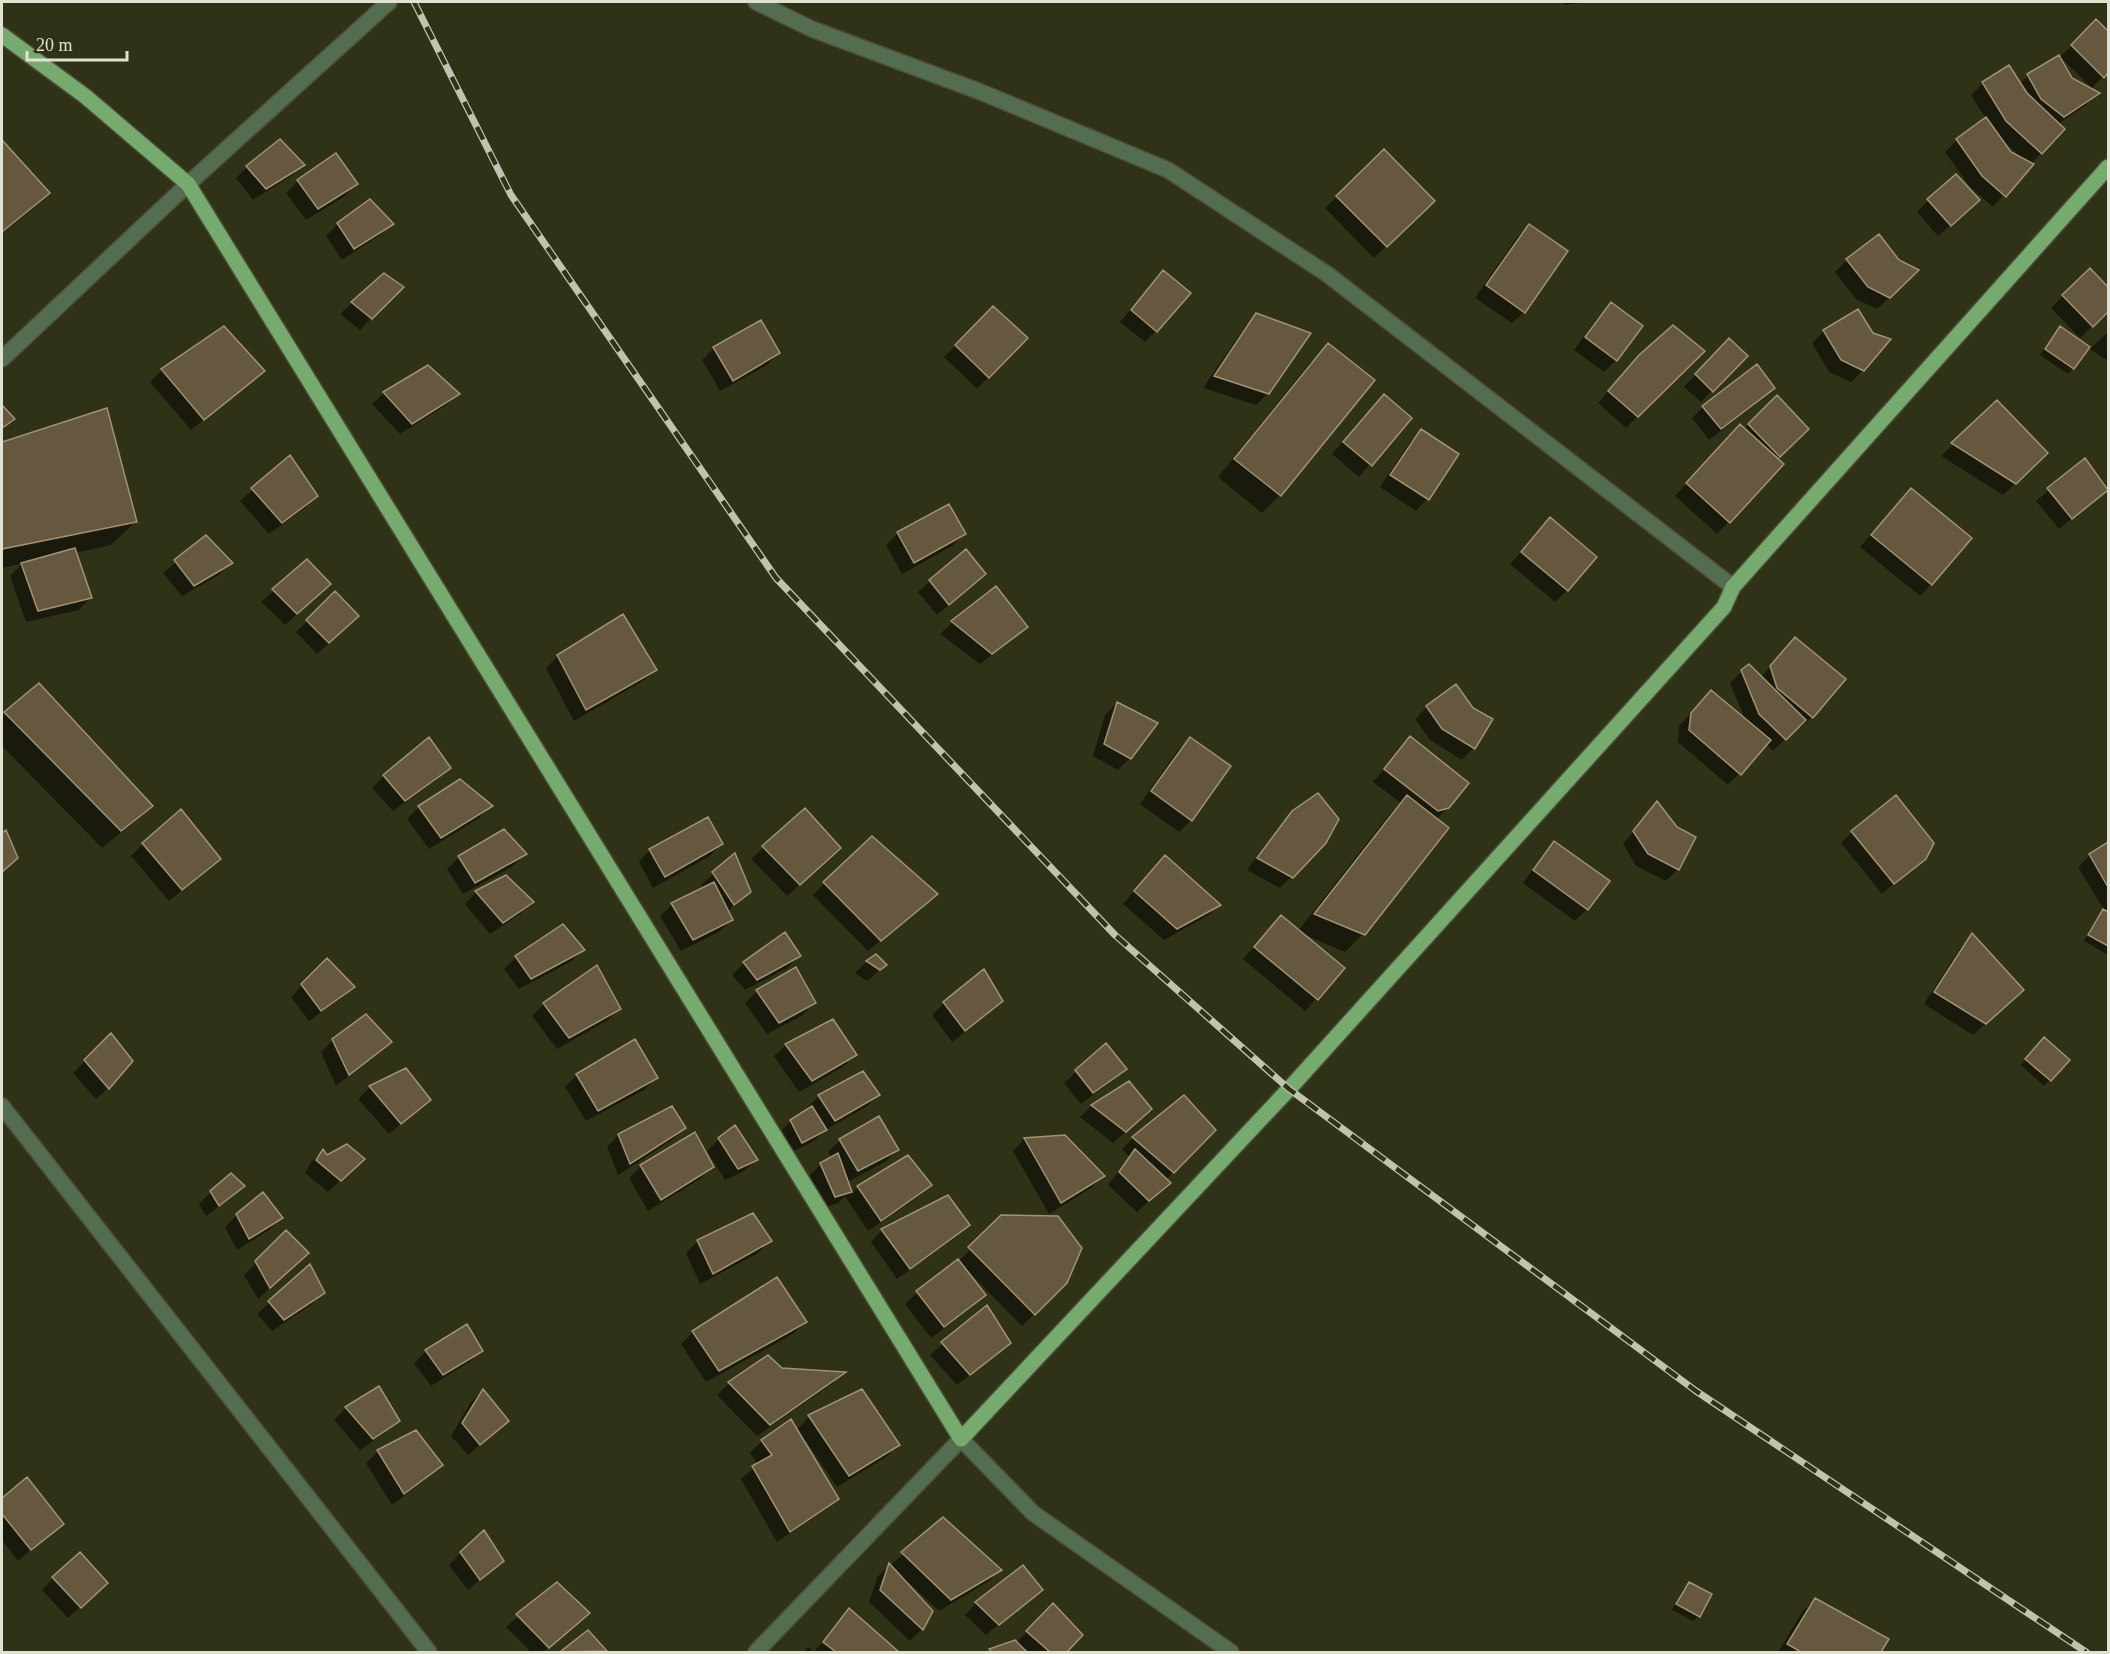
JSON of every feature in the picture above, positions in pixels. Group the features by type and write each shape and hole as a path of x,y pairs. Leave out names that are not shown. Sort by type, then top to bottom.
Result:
{"main road":[{"path":"2,35 85,96 188,184 961,1439 1289,1089 1724,607 1733,587 2109,167"}],"street":[{"path":"2,359 188,184 388,2"},
{"path":"756,2 812,29 981,92 1168,170 1327,274 1733,587"},
{"path":"2,1106 429,1653"},
{"path":"756,1653 961,1439 1033,1513 1231,1653"}],"building":[{"path":"2096,19 2108,31 2108,73 2104,78 2071,45"},
{"path":"2059,55 2072,78 2100,93 2064,117 2041,99 2027,74"},
{"path":"2009,65 2027,93 2065,129 2042,154 2006,121 1982,82"},
{"path":"1986,117 2011,152 2034,164 2006,197 1982,176 1956,139"},
{"path":"280,139 305,165 266,189 246,166"},
{"path":"2,140 50,193 2,232"},
{"path":"1384,149 1435,201 1387,247 1336,196"},
{"path":"336,153 358,184 318,209 297,180"},
{"path":"1956,174 1980,200 1951,226 1927,199"},
{"path":"370,199 394,224 354,249 337,223"},
{"path":"1529,224 1568,251 1525,313 1486,285"},
{"path":"1879,234 1899,260 1919,270 1890,298 1868,287 1846,259"},
{"path":"2090,268 2108,287 2108,312 2093,327 2062,295"},
{"path":"1163,270 1191,293 1157,332 1131,310"},
{"path":"384,273 404,287 372,319 351,302"},
{"path":"1611,302 1643,326 1617,361 1585,337"},
{"path":"993,306 1028,338 989,378 955,345"},
{"path":"1858,309 1873,333 1891,339 1864,371 1841,360 1823,330"},
{"path":"1256,313 1311,333 1269,394 1214,376"},
{"path":"761,320 780,353 733,381 713,347"},
{"path":"1673,325 1705,351 1638,417 1608,391 1639,355"},
{"path":"224,326 265,371 204,420 161,369"},
{"path":"2060,326 2090,347 2074,369 2045,349"},
{"path":"1729,338 1748,356 1713,392 1695,374"},
{"path":"1328,343 1375,380 1281,496 1234,459"},
{"path":"1757,364 1775,388 1721,429 1702,406"},
{"path":"428,365 460,394 412,424 383,392"},
{"path":"1384,394 1412,418 1372,466 1343,442"},
{"path":"1777,395 1809,429 1780,457 1748,424"},
{"path":"1997,400 2048,453 2016,484 1951,443"},
{"path":"2,405 15,419 2,428"},
{"path":"107,408 137,522 2,549 2,442"},
{"path":"1740,424 1784,464 1730,523 1686,483"},
{"path":"1421,429 1459,454 1429,500 1390,475"},
{"path":"290,455 318,496 282,523 251,488"},
{"path":"2085,458 2108,490 2072,519 2047,488"},
{"path":"1911,488 1972,538 1932,585 1871,535"},
{"path":"949,504 966,534 914,563 897,532"},
{"path":"1550,517 1597,557 1568,591 1521,552"},
{"path":"206,535 233,563 194,586 174,560"},
{"path":"75,548 92,598 38,611 21,563"},
{"path":"966,549 986,574 949,605 929,580"},
{"path":"307,559 331,584 297,614 272,589"},
{"path":"996,586 1028,627 992,654 951,621"},
{"path":"335,591 359,616 329,643 306,620"},
{"path":"623,614 657,670 586,710 557,655"},
{"path":"1795,637 1846,679 1813,718 1777,688 1770,666"},
{"path":"1749,664 1806,720 1786,740 1759,714 1741,670"},
{"path":"39,683 153,806 121,831 4,712"},
{"path":"1456,684 1473,708 1493,719 1475,749 1442,729 1426,706"},
{"path":"1711,690 1771,740 1741,775 1689,730 1691,713"},
{"path":"1117,702 1158,723 1131,759 1104,744"},
{"path":"1410,736 1469,783 1449,808 1438,811 1384,769"},
{"path":"429,737 451,768 405,801 383,775"},
{"path":"1190,737 1231,766 1192,821 1151,791"},
{"path":"460,779 493,806 441,838 418,806"},
{"path":"1318,793 1339,819 1326,843 1293,878 1257,858 1292,811"},
{"path":"1407,795 1449,828 1365,935 1314,914"},
{"path":"1896,795 1934,843 1926,859 1894,884 1851,831"},
{"path":"1657,801 1677,827 1696,837 1679,870 1648,854 1633,831"},
{"path":"805,808 841,848 800,885 762,846"},
{"path":"181,809 221,859 182,890 142,843"},
{"path":"708,817 723,844 665,877 649,849"},
{"path":"504,829 527,854 475,883 458,856"},
{"path":"6,830 18,858 2,872 2,833"},
{"path":"872,836 938,894 881,941 823,882"},
{"path":"1554,841 1610,881 1588,910 1533,870"},
{"path":"2108,842 2108,887 2089,854"},
{"path":"735,853 751,892 734,905 712,872"},
{"path":"1165,855 1221,905 1177,929 1134,891"},
{"path":"506,875 534,902 503,923 475,891"},
{"path":"714,882 733,920 693,940 671,903"},
{"path":"2103,909 2108,912 2108,946 2088,935"},
{"path":"1281,915 1345,968 1318,1000 1254,947"},
{"path":"563,924 585,950 531,979 515,956"},
{"path":"785,932 801,956 757,980 743,962"},
{"path":"1972,933 2024,990 1986,1024 1934,992"},
{"path":"876,954 887,965 880,970 866,961"},
{"path":"327,958 355,987 321,1011 301,984"},
{"path":"597,965 621,1009 569,1038 543,1003"},
{"path":"796,967 816,1003 779,1023 756,990"},
{"path":"984,969 1003,1001 965,1031 943,1002"},
{"path":"366,1014 392,1042 349,1075 332,1039"},
{"path":"833,1019 857,1055 812,1081 785,1044"},
{"path":"111,1033 133,1061 109,1089 84,1060"},
{"path":"2044,1037 2070,1060 2051,1081 2025,1059"},
{"path":"635,1039 658,1078 598,1111 576,1074"},
{"path":"1106,1043 1127,1069 1093,1093 1075,1070"},
{"path":"406,1068 431,1100 401,1124 369,1086"},
{"path":"863,1071 880,1095 835,1121 818,1095"},
{"path":"1129,1081 1152,1109 1126,1132 1091,1105"},
{"path":"1184,1095 1216,1130 1174,1173 1132,1137"},
{"path":"672,1106 686,1128 630,1164 618,1134"},
{"path":"812,1106 827,1130 802,1143 790,1120"},
{"path":"879,1116 899,1150 858,1171 839,1139"},
{"path":"735,1125 758,1160 738,1169 718,1138"},
{"path":"695,1132 714,1167 661,1200 640,1165"},
{"path":"1065,1135 1105,1176 1061,1203 1024,1138"},
{"path":"347,1144 365,1159 341,1181 316,1160 323,1149 327,1155"},
{"path":"1135,1149 1171,1183 1149,1201 1119,1172"},
{"path":"838,1153 852,1192 835,1197 820,1163"},
{"path":"908,1155 932,1185 881,1221 857,1186"},
{"path":"231,1173 245,1186 219,1206 210,1191"},
{"path":"263,1192 283,1218 249,1239 236,1214"},
{"path":"948,1195 970,1225 910,1269 881,1229"},
{"path":"753,1213 772,1241 713,1274 697,1240"},
{"path":"1001,1215 1058,1216 1082,1248 1067,1283 1035,1315 968,1247"},
{"path":"286,1230 309,1253 270,1288 255,1261"},
{"path":"958,1259 986,1295 944,1327 916,1291"},
{"path":"310,1264 325,1293 284,1320 268,1301"},
{"path":"777,1277 807,1322 719,1371 692,1331"},
{"path":"987,1305 1011,1343 970,1375 941,1342"},
{"path":"467,1324 483,1351 443,1375 425,1350"},
{"path":"768,1355 782,1368 846,1372 770,1425 728,1382"},
{"path":"379,1386 400,1421 373,1439 345,1407"},
{"path":"483,1389 509,1421 480,1445 462,1423"},
{"path":"862,1389 900,1445 849,1476 808,1415"},
{"path":"791,1419 839,1499 790,1532 752,1466 772,1455 761,1440"},
{"path":"416,1430 443,1465 404,1494 377,1450"},
{"path":"27,1477 64,1524 31,1550 2,1514 2,1498"},
{"path":"943,1517 1002,1570 951,1600 901,1552"},
{"path":"484,1530 504,1561 480,1580 460,1552"},
{"path":"80,1552 108,1583 81,1608 52,1577"},
{"path":"889,1563 933,1611 923,1630 880,1590"},
{"path":"1023,1565 1043,1590 999,1625 975,1602"},
{"path":"557,1582 590,1613 549,1648 516,1614"},
{"path":"1689,1582 1712,1594 1700,1617 1676,1604"},
{"path":"1815,1598 1889,1639 1881,1652 1801,1652 1787,1644"},
{"path":"1053,1603 1083,1635 1067,1652 1050,1652 1026,1631"},
{"path":"849,1608 899,1652 836,1652 823,1642"},
{"path":"588,1630 607,1651 560,1652"},
{"path":"1015,1640 1027,1652 992,1652 989,1649"}],"railway":[{"path":"414,2 511,195 776,578 1115,935 1289,1089 1696,1391 2086,1652"}]}
